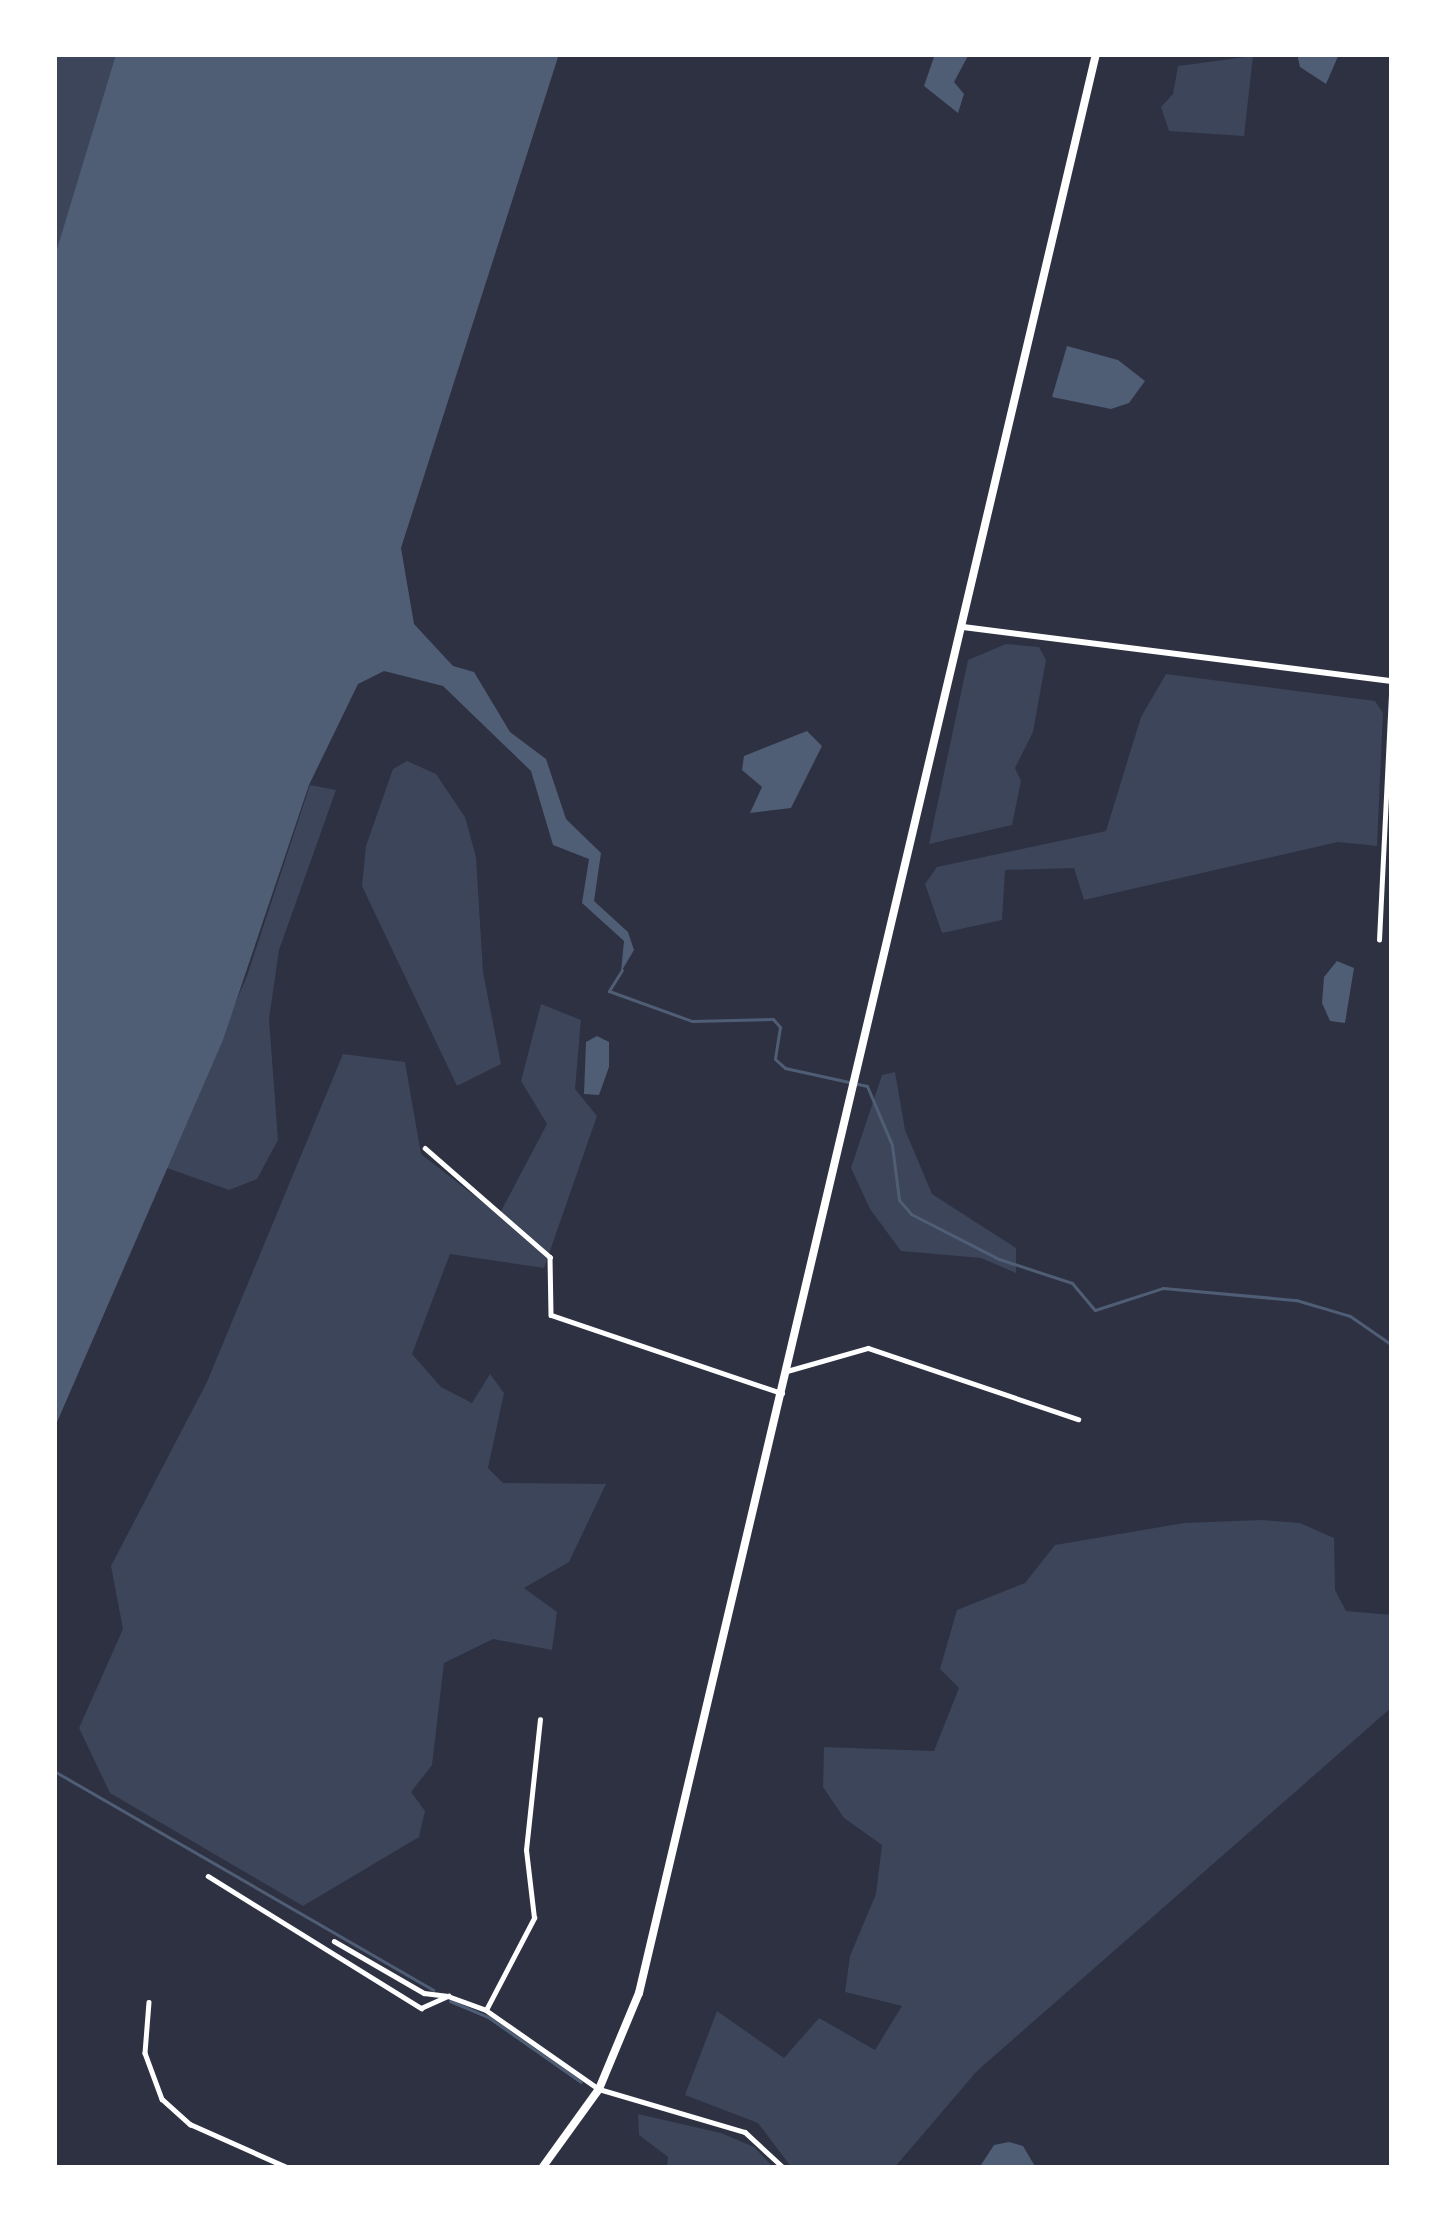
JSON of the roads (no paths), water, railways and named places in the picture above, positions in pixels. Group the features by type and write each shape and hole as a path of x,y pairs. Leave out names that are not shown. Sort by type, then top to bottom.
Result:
{"main road":[{"path":"542,2168 599,2089 639,1993 1096,54"}],"street":[{"path":"963,627 1391,678 1379,940"},
{"path":"425,1148 550,1257 550,1316 782,1393"},
{"path":"787,1371 868,1348 1078,1419"},
{"path":"486,2010 534,1918 526,1850 540,1720"},
{"path":"208,1876 421,2008 448,1996"},
{"path":"334,1941 424,1993 486,2010 599,2089 746,2132 784,2168"},
{"path":"149,2002 145,2053 162,2099 190,2124 289,2168"}],"waterway":[{"path":"622,970 609,991 692,1021 773,1019 780,1027 775,1059 785,1068 867,1086 892,1145 899,1200 911,1214 999,1259 1072,1283 1095,1310 1163,1288 1296,1300 1350,1316 1392,1345"},
{"path":"54,1771 433,1990"},
{"path":"450,2001 488,2017 581,2082"}]}
